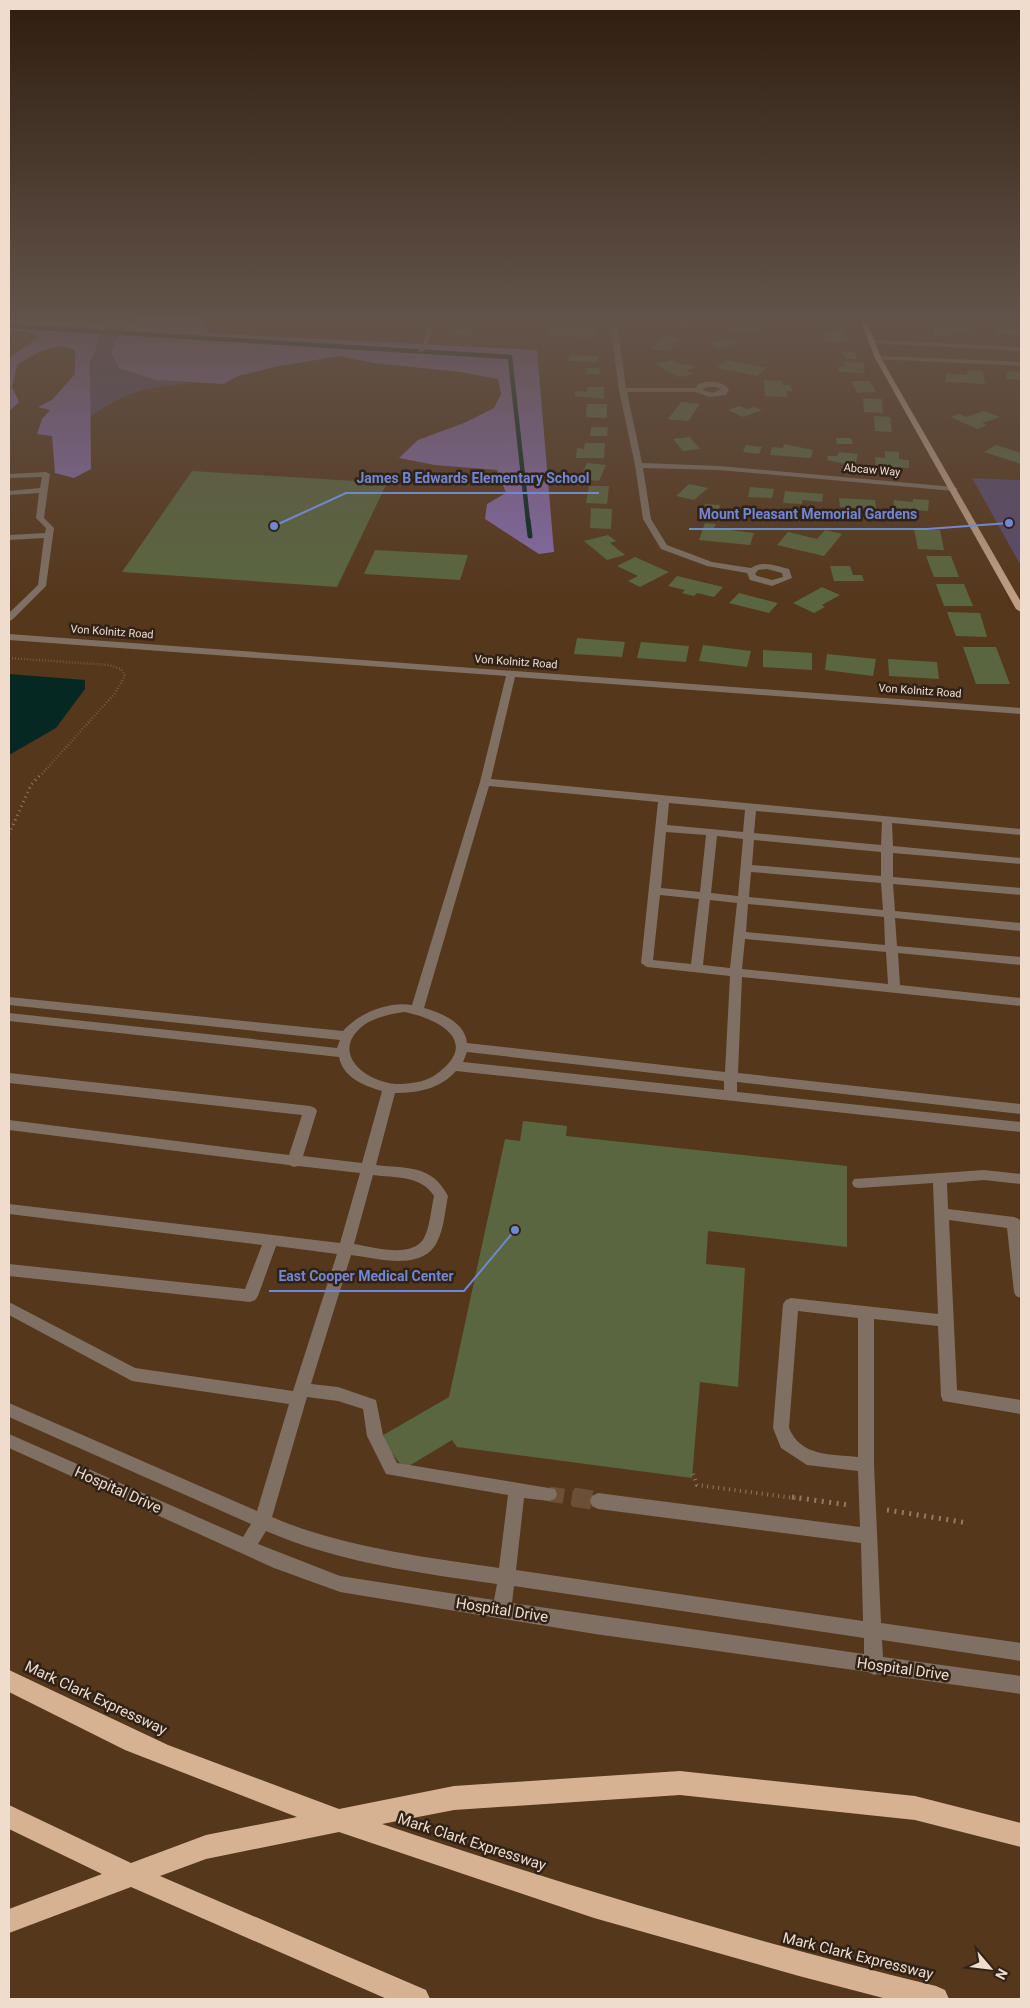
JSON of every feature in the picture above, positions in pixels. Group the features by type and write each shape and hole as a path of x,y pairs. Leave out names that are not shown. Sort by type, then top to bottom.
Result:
{"highway":[{"name":"Mark Clark Expressway","path":"9,1681 131,1741 256,1792 438,1855 684,1933 815,1970 936,1999"},
{"path":"9,1922 206,1847 454,1798 680,1783 916,1808 1021,1835"},
{"path":"9,1816 192,1904 311,1957 417,1999"}],"main road":[{"path":"910,413 1021,609"}],"street":[{"path":"628,413 639,465 647,519 664,547 710,564 752,571"},
{"name":"Abcaw Way","path":"639,465 720,468 954,489"},
{"path":"9,476 46,474 40,518 50,528 42,586 9,618"},
{"path":"9,493 45,490"},
{"path":"9,537 49,535"},
{"name":"Von Kolnitz Road","path":"9,637 1021,711"},
{"path":"417,1009 484,782 511,674"},
{"path":"484,782 1021,832"},
{"path":"664,799 647,963 1021,1002"},
{"path":"730,1096 736,973 751,807"},
{"path":"887,820 887,880 894,988"},
{"path":"661,828 1021,861"},
{"path":"696,968 712,834"},
{"path":"746,868 1021,891"},
{"path":"655,891 1021,927"},
{"path":"740,935 1021,961"},
{"path":"9,1001 348,1036"},
{"path":"404,1008 417,1009 441,1017 454,1027 461,1040 461,1052 454,1066 441,1078 423,1086 403,1090 375,1086 359,1078 348,1066 343,1053 348,1036 363,1020 381,1012 404,1008"},
{"path":"9,1017 343,1053"},
{"path":"461,1047 1021,1109"},
{"path":"454,1066 1021,1127"},
{"path":"9,1078 310,1111 294,1162"},
{"path":"247,1547 262,1521 299,1394 346,1248 390,1088"},
{"path":"9,1124 294,1162 422,1176 434,1185 441,1196 438,1216 431,1240 421,1251 405,1256 9,1209"},
{"path":"859,1183 984,1175 1021,1179"},
{"path":"940,1178 949,1396 1021,1407"},
{"path":"941,1214 1014,1223 1021,1292"},
{"path":"9,1270 250,1296 271,1239"},
{"path":"866,1465 807,1458 788,1443 782,1428 791,1304 946,1320"},
{"path":"9,1308 132,1374 299,1394 338,1394 370,1405 375,1436 392,1469 549,1494"},
{"path":"866,1312 866,1465 874,1666"},
{"path":"9,1410 294,1535 336,1547 443,1568 1021,1652"},
{"name":"Hospital Drive","path":"9,1441 280,1562 340,1584 874,1666 1021,1685"},
{"path":"502,1610 516,1490"},
{"path":"598,1501 868,1536"}],"path":[{"path":"9,658 109,665 121,669 125,676 115,693 31,785 9,834"},
{"path":"693,1474 697,1485 867,1507 968,1523"}],"shaded area":[{"path":"48,413 90,413 91,469 74,478 55,473 52,436 37,434 42,419"},
{"path":"485,413 542,413 554,552 539,554 485,519 487,504 506,493 497,470 435,465 399,458 418,440 464,423"},
{"path":"972,478 1021,480 1021,566"}],"water":[{"path":"9,674 85,680 85,689 56,728 9,755"}],"building":[{"path":"586,413 607,413 607,418 586,417"},
{"path":"673,413 694,413 688,421 668,419"},
{"path":"734,413 755,413 743,417"},
{"path":"979,413 989,413 1000,417 982,423 987,425 977,429 951,417 959,414 966,417"},
{"path":"874,416 890,417 892,432 875,431"},
{"path":"591,427 608,427 607,436 590,436"},
{"path":"690,437 700,449 683,451 673,439"},
{"path":"836,438 851,438 853,444 837,444"},
{"path":"585,443 605,443 604,458 576,458 577,448 584,449"},
{"path":"784,444 813,450 811,458 770,455 772,447 783,448"},
{"path":"746,445 762,447 759,454 743,452"},
{"path":"996,445 1021,453 1021,464 984,452"},
{"path":"885,451 899,452 899,459 909,460 909,468 876,466 875,457 885,458"},
{"path":"839,452 858,454 855,466 827,460 828,456 837,456"},
{"path":"587,463 606,465 599,481 580,479"},
{"path":"192,471 387,483 337,587 122,572"},
{"path":"689,484 708,488 694,500 676,496"},
{"path":"589,486 609,486 607,504 586,503"},
{"path":"750,487 774,489 772,498 748,497"},
{"path":"785,491 823,494 822,502 802,500 802,504 783,503"},
{"path":"839,498 875,500 876,509 840,507"},
{"path":"913,499 929,500 928,511 893,508 894,500 913,502"},
{"path":"705,504 720,505 719,513 704,512"},
{"path":"591,508 612,509 611,529 590,528"},
{"path":"705,523 716,524 714,528 754,533 750,545 699,540"},
{"path":"914,529 940,530 944,550 918,549"},
{"path":"825,530 842,534 824,556 777,545 788,532 817,539"},
{"path":"608,535 616,541 610,543 625,555 607,560 584,541"},
{"path":"375,550 468,555 460,580 364,574"},
{"path":"926,556 951,556 959,577 934,577"},
{"path":"635,557 669,572 640,587 628,581 638,576 617,566"},
{"path":"830,566 850,566 853,575 862,575 864,581 834,581"},
{"path":"677,576 723,587 714,597 697,593 694,596 682,593 685,590 668,586"},
{"path":"936,584 964,584 973,606 944,606"},
{"path":"822,587 840,595 822,605 825,607 814,613 793,603"},
{"path":"739,593 778,603 769,613 729,603"},
{"path":"947,612 980,613 987,637 956,636"},
{"path":"577,638 625,642 622,657 574,654"},
{"path":"641,642 689,646 686,662 637,658"},
{"path":"703,645 751,651 747,667 699,661"},
{"path":"963,647 996,647 1010,684 976,684"},
{"path":"763,650 812,653 812,670 763,667"},
{"path":"827,654 876,659 873,676 825,670"},
{"path":"888,659 937,662 939,679 889,676"},
{"path":"523,1121 567,1126 566,1136 847,1166 847,1247 708,1231 706,1264 745,1268 738,1387 700,1382 692,1478 457,1447 452,1440 404,1469 380,1437 449,1397 505,1139 520,1141"}],"waterway":[{"path":"516,413 528,521"},
{"path":"528,520 530,536"}],"tunnel":[{"path":"549,1494 582,1499"},
{"path":"573,1497 598,1501"}],"place":[{"name":"Mount Pleasant Memorial Gardens","path":"1009,523"},
{"name":"James B Edwards Elementary School","path":"274,526"},
{"name":"East Cooper Medical Center","path":"515,1230"}]}
